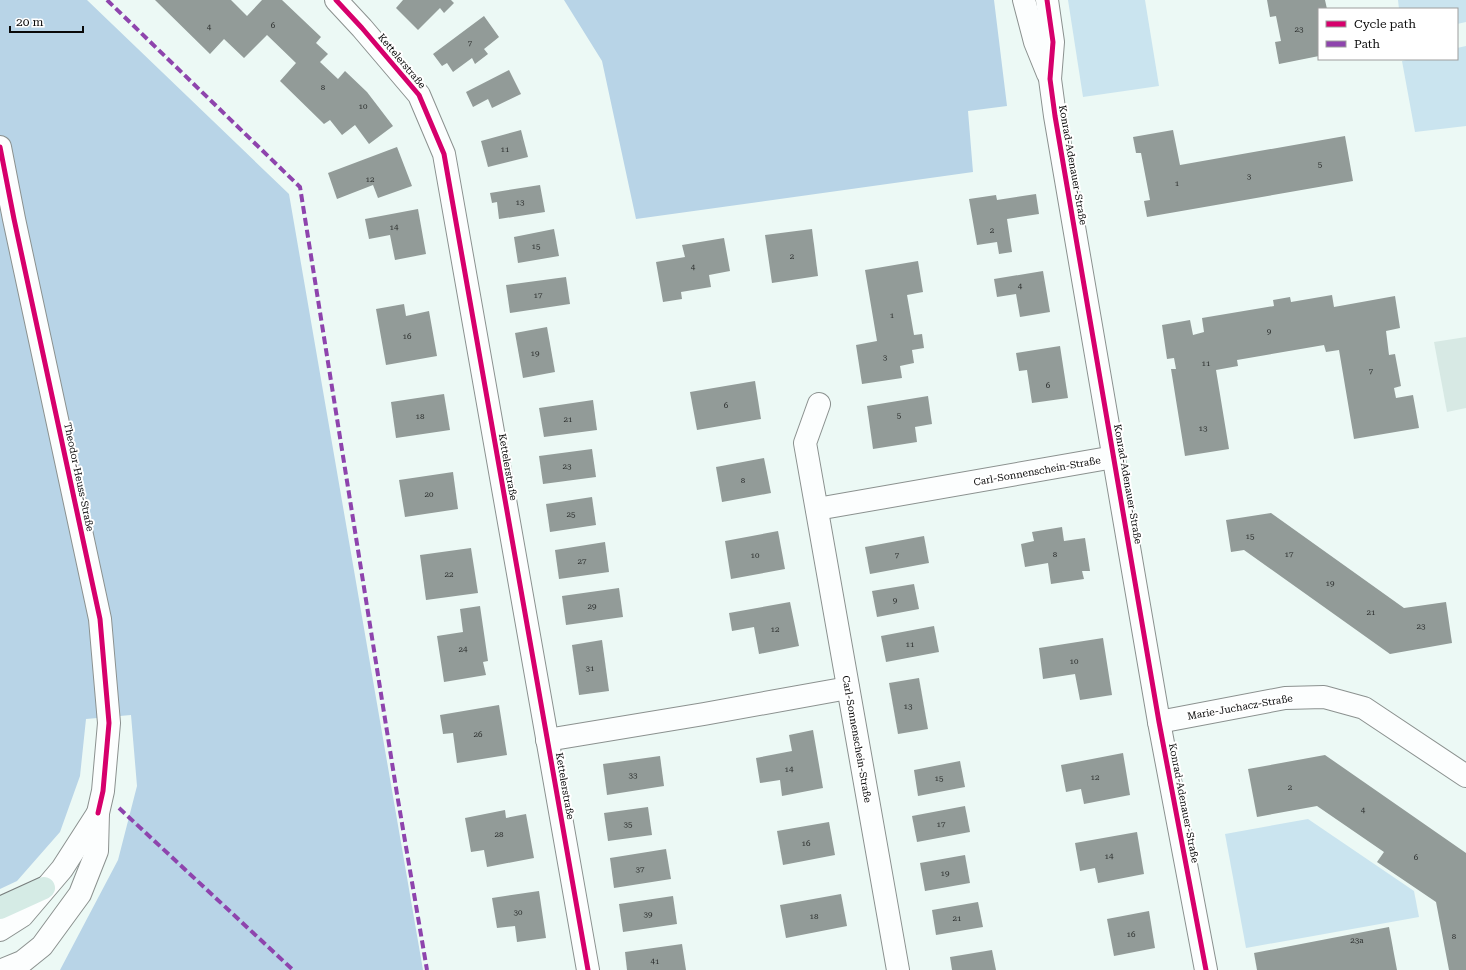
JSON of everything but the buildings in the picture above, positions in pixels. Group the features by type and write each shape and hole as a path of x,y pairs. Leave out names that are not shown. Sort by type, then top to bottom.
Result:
{"main road":[{"path":"0,908 44,888"}],"street":[{"name":"Kettelerstraße","path":"336,0 419,95 444,154 588,970"},
{"name":"Konrad-Adenauer-Straße","path":"1024,0 1035,42 1050,79"},
{"name":"Konrad-Adenauer-Straße","path":"1047,0 1053,42 1050,79 1056,124 1159,722 1206,970"},
{"name":"Theodor-Heuss-Straße","path":"0,148 100,620 109,724 103,791 98,813 97,851 80,894 42,946 22,962 2,970"},
{"name":"Carl-Sonnenschein-Straße","path":"819,404 806,443 898,970"},
{"name":"Carl-Sonnenschein-Straße","path":"817,509 1114,457"},
{"name":"Kettelerstraße","path":"547,740 848,688"},
{"name":"Marie-Juchacz-Straße","path":"1159,722 1285,698 1324,697 1364,708 1466,776"},
{"name":"Theodor-Heuss-Straße","path":"0,930 22,916 62,868 98,813"},
{"path":"38,970 42,946"}],"shaded area":[{"path":"0,0 87,0 289,194 423,970 60,970 118,860 137,786 131,715 86,719 80,776 60,832 17,881 0,889"},
{"path":"564,0 994,0 1007,106 968,111 973,172 636,219 602,61"},
{"path":"1068,0 1145,0 1159,86 1083,97"},
{"path":"1398,0 1466,0 1466,22 1458,24 1458,8 1399,8"},
{"path":"1466,46 1466,126 1415,132 1402,61 1458,60 1458,48"},
{"path":"1466,337 1466,408 1447,412 1434,342"},
{"path":"1308,819 1414,891 1419,917 1246,948 1225,834"}],"marked path":[{"path":"107,0 300,187 397,794 427,970"},
{"path":"119,808 293,970"}],"cycle path":[{"path":"336,0 419,95 444,154 588,970"},
{"path":"1047,0 1053,42 1050,79 1055,116 1159,722 1206,970"},
{"path":"0,147 14,219 100,619 109,723 103,791 98,813"}]}
